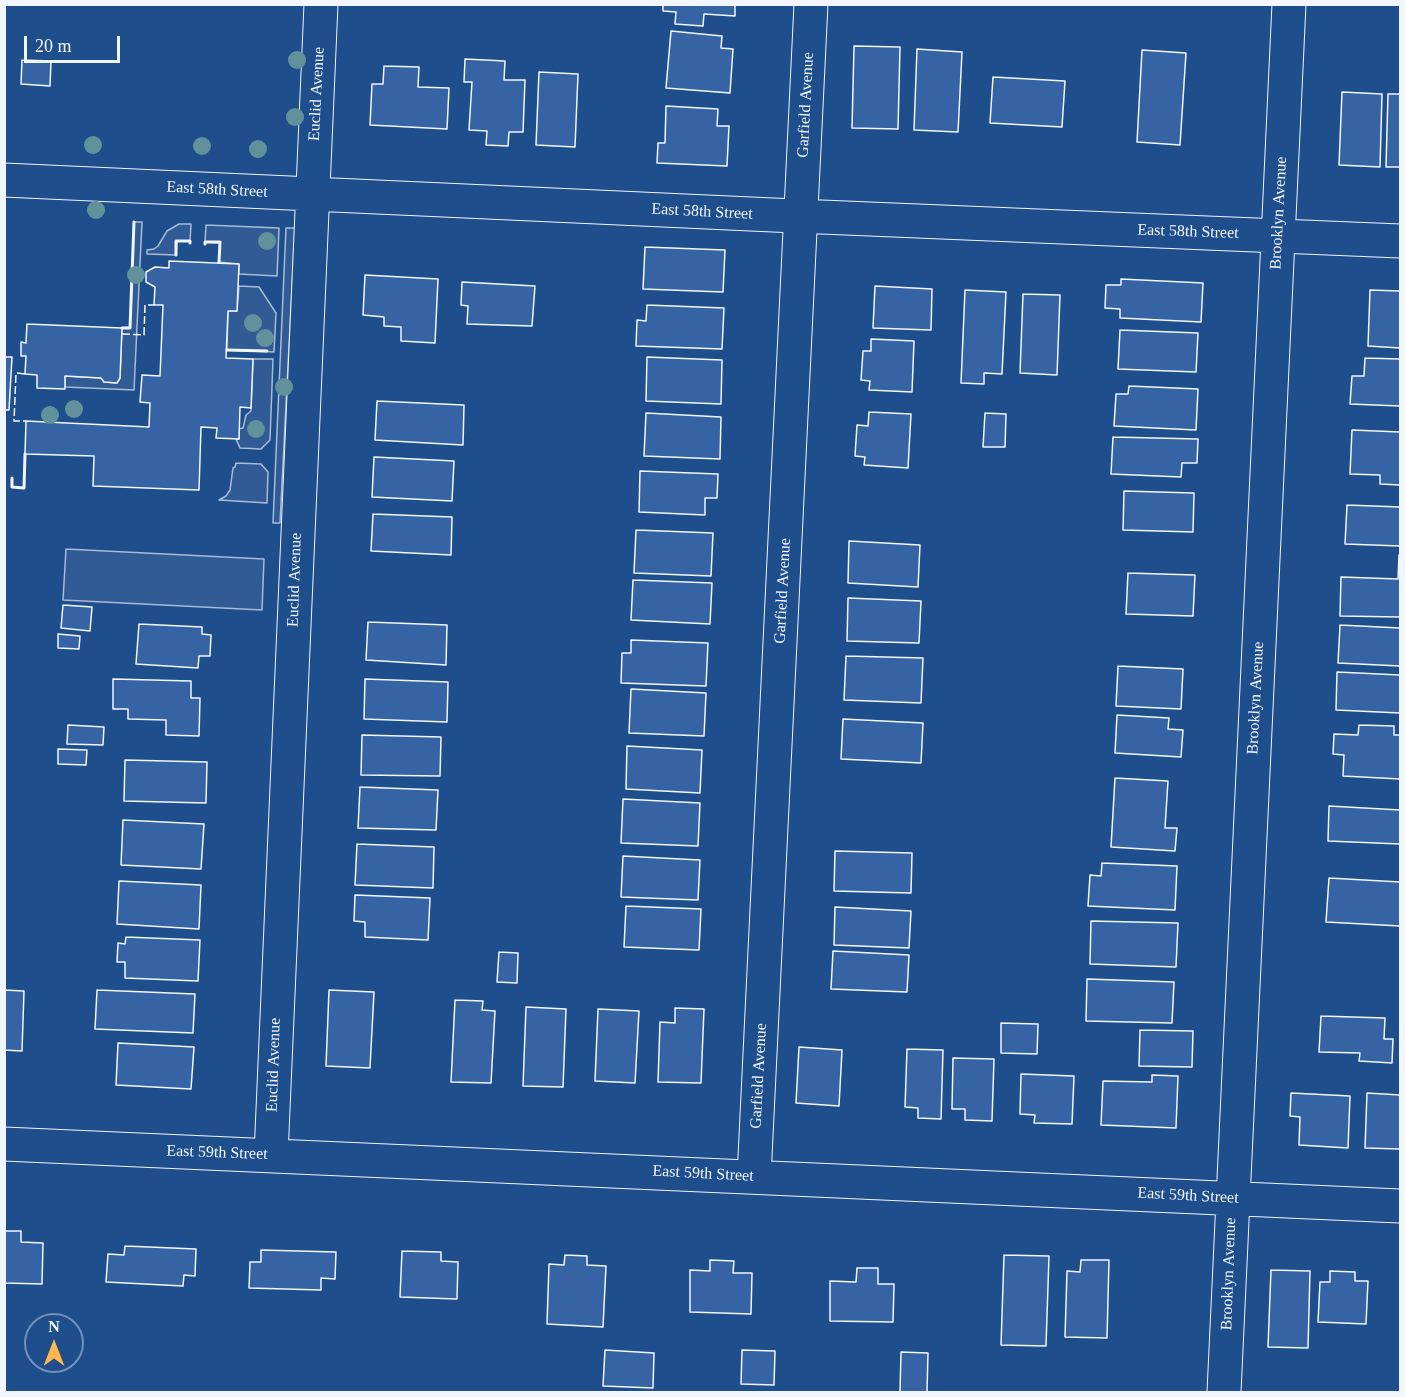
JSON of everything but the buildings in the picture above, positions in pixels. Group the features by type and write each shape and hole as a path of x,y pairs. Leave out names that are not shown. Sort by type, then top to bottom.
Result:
{"street":[{"name":"Euclid Avenue","path":"271,1155 321,4"},
{"name":"Garfield Avenue","path":"754,1177 811,4"},
{"name":"Brooklyn Avenue","path":"1224,1392 1289,4"},
{"name":"East 58th Street","path":"4,180 1401,241"},
{"name":"East 59th Street","path":"4,1144 1401,1206"}],"shaded area":[{"path":"134,222 142,222 134,390 65,387 65,376 101,378 104,382 117,383 120,378 122,328 130,327"},
{"path":"179,224 191,224 190,241 177,241 176,255 147,254 147,250 158,246 167,231"},
{"path":"206,225 279,228 277,276 239,274 239,264 219,262 220,243 205,242"},
{"path":"286,228 295,228 280,523 273,523"},
{"path":"239,286 259,287 276,313 274,352 227,350 228,311 237,311"},
{"path":"253,359 273,359 270,440 261,449 240,448 236,439 239,439 239,429 243,428 246,415 251,411"},
{"path":"236,463 261,464 268,472 267,503 219,500 230,490 233,468"},
{"path":"66,549 264,559 262,610 63,600"}],"fence":[{"path":"122,334 144,335 145,305 154,305"},
{"path":"25,374 16,373 14,421 26,421"}],"wall":[{"path":"122,328 130,328 134,222"},
{"path":"176,255 176,241 190,241 190,243"},
{"path":"205,244 205,242 220,242 219,262"},
{"path":"227,350 267,351"},
{"path":"12,478 12,487 24,488 25,454"}]}
